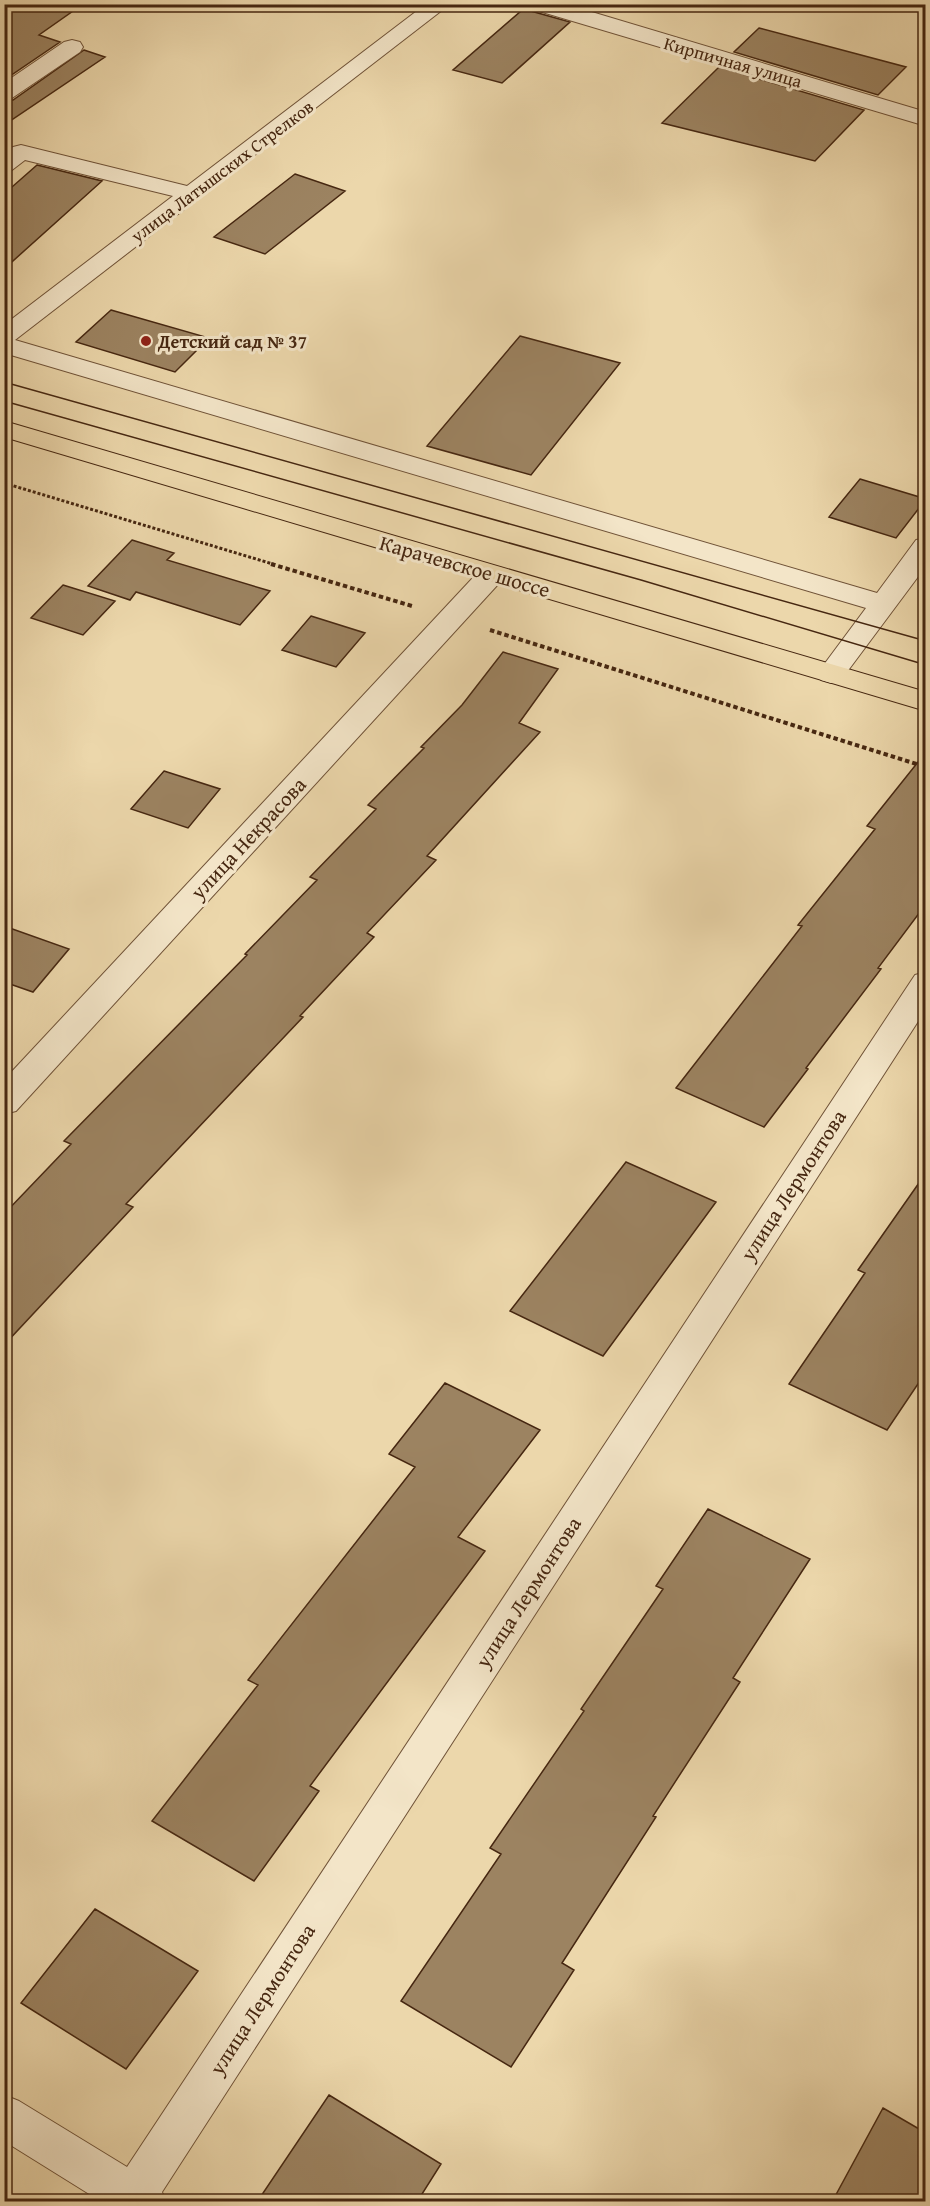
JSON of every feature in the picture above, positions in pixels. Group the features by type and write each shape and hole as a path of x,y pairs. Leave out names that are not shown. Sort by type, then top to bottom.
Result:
{"highway":[{"name":"Карачевское шоссе","path":"4,429 926,702"}],"street":[{"name":"улица Латышских Стрелков","path":"4,338 440,4"},
{"name":"Кирпичная улица","path":"540,4 926,119"},
{"path":"4,93 72,47"},
{"path":"4,165 21,152 192,194"},
{"path":"4,345 883,604"},
{"path":"831,674 926,546"},
{"name":"улица Некрасова","path":"4,1102 492,574"},
{"name":"улица Лермонтова","path":"136,2199 926,983"},
{"path":"4,2116 136,2199"}],"building":[{"path":"4,4 83,4 39,35 60,42 4,80"},
{"path":"528,5 531,11 570,22 502,83 453,70"},
{"path":"759,28 906,67 878,95 734,52"},
{"path":"84,50 105,57 4,125 4,102 13,100"},
{"path":"719,67 864,110 815,161 662,123"},
{"path":"37,165 102,181 4,269 4,194"},
{"path":"295,174 345,191 265,254 214,237"},
{"path":"111,310 209,338 175,372 76,342"},
{"path":"520,336 620,363 531,475 427,446"},
{"path":"860,479 926,499 896,538 829,517"},
{"path":"132,540 174,553 167,560 270,591 240,625 136,592 130,600 88,586"},
{"path":"63,585 115,601 83,635 31,618"},
{"path":"311,616 365,633 336,667 282,650"},
{"path":"503,652 558,669 519,723 540,732 427,856 436,860 367,933 374,937 300,1016 303,1017 126,1204 133,1207 4,1345 4,1214 71,1144 64,1141 247,955 245,954 317,880 310,877 376,809 368,805 462,705"},
{"path":"926,752 926,904 878,968 881,969 806,1068 808,1069 764,1127 676,1088 802,926 798,925 875,829 867,826"},
{"path":"164,771 220,789 188,828 131,809"},
{"path":"4,926 69,949 33,992 4,982"},
{"path":"626,1162 716,1202 603,1356 510,1311"},
{"path":"926,1173 926,1372 887,1430 789,1384 865,1273 858,1270"},
{"path":"445,1383 540,1430 458,1537 485,1551 310,1786 319,1791 254,1881 152,1821 258,1685 248,1680 415,1467 389,1454"},
{"path":"708,1509 810,1559 733,1678 740,1682 562,1963 574,1970 511,2067 401,2001 501,1854 490,1848 584,1711 581,1709 663,1589 656,1586"},
{"path":"95,1909 198,1971 126,2069 21,2003"},
{"path":"329,2095 441,2164 417,2202 257,2202"},
{"path":"883,2108 926,2133 926,2202 832,2202"}],"tram line":[{"path":"4,382 926,641"},
{"path":"4,401 641,580 926,665"}],"place":[{"name":"Детский сад № 37","path":"146,341"}]}
